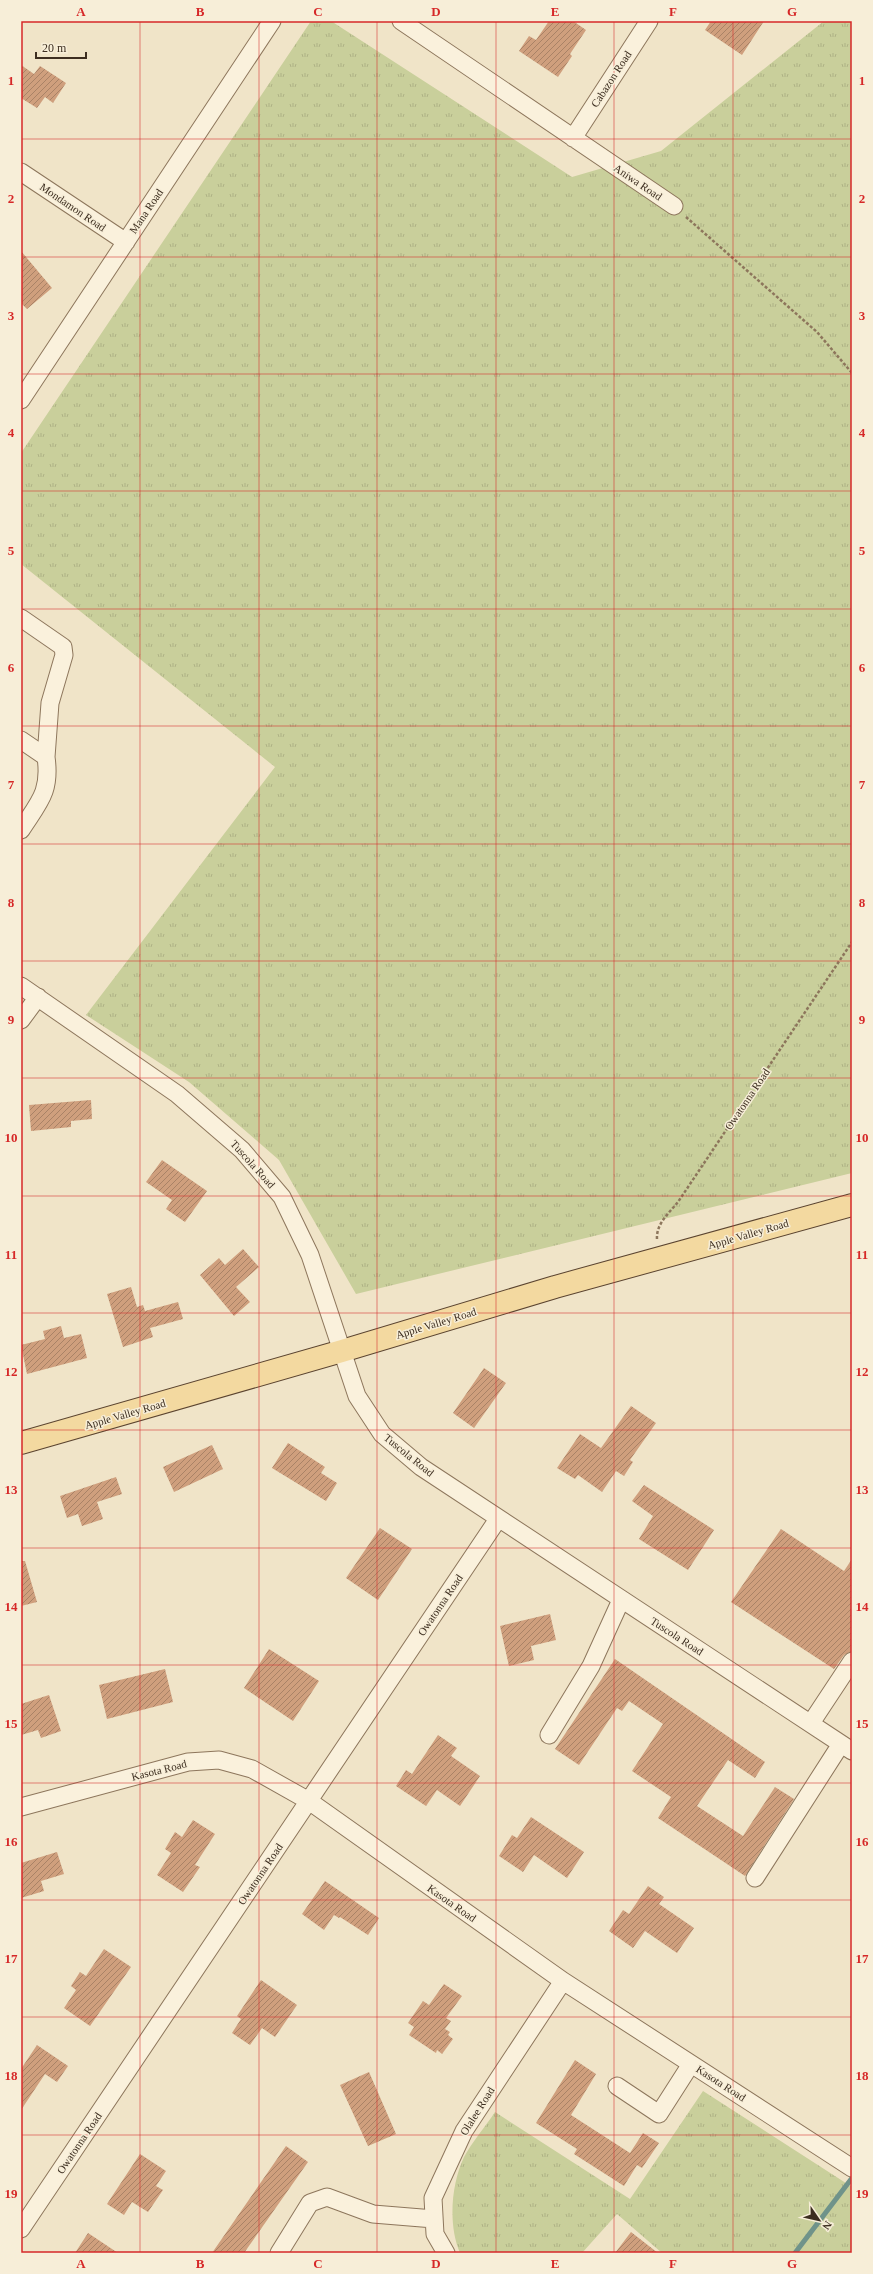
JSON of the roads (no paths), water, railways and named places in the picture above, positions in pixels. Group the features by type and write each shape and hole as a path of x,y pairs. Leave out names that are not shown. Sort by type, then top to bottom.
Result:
{"main road":[{"name":"Apple Valley Road","path":"21,1443 342,1352 519,1297 852,1205"}],"street":[{"name":"Mana Road","path":"21,400 26,380 126,242 272,21"},
{"name":"Aniwa Road","path":"400,21 674,206"},
{"name":"Cabazon Road","path":"573,138 649,21"},
{"name":"Mondamon Road","path":"21,172 126,242"},
{"path":"21,618 63,647 64,655 50,703 46,757 48,771 46,790 21,830"},
{"path":"21,740 46,757"},
{"name":"Tuscola Road","path":"21,986 177,1094 242,1150 282,1197 310,1255 357,1396 382,1434 421,1467 498,1519 847,1748"},
{"path":"21,1020 38,997"},
{"name":"Owatonna Road","path":"21,2229 498,1519"},
{"path":"549,1735 591,1666 621,1600"},
{"path":"811,1723 852,1661"},
{"path":"755,1878 847,1748"},
{"name":"Kasota Road","path":"21,1807 188,1762 219,1760 252,1770 309,1801 563,1981 852,2168"},
{"name":"Olalee Road","path":"446,2253 435,2234 433,2198 464,2131 563,1981"},
{"path":"617,2086 659,2114 691,2064"},
{"path":"279,2253 310,2203 327,2196 373,2214 434,2219"}],"waterway":[{"path":"795,2253 852,2178"}]}
